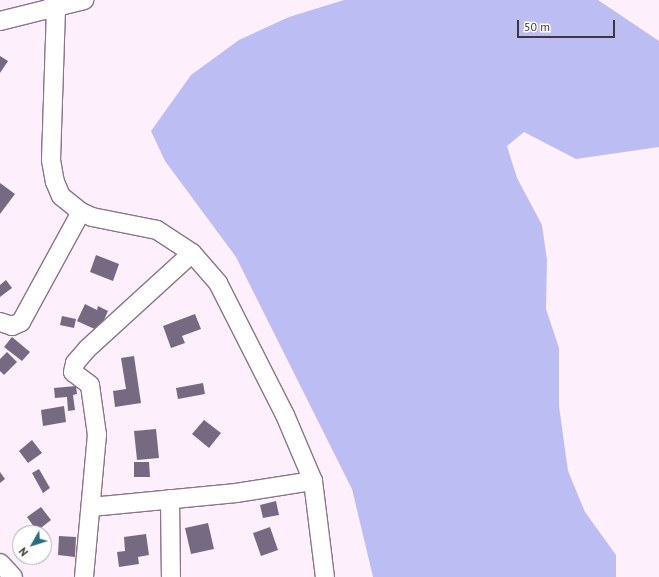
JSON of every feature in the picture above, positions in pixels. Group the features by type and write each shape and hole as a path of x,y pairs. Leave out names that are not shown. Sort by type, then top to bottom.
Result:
{"street":[{"path":"0,20 55,4 84,0"},
{"path":"55,4 51,160 55,182 61,196 81,212 92,217 157,230 192,253 218,283 285,415 312,481 325,577"},
{"path":"0,322 12,326 21,322 81,212"},
{"path":"84,577 96,426 90,385 73,372 75,363 87,349 192,253"},
{"path":"90,507 236,493 312,481"},
{"path":"170,499 170,577"},
{"path":"0,563 13,577"}],"water":[{"path":"344,0 598,0 659,41 659,147 576,159 524,132 507,146 517,178 542,225 547,260 546,309 559,348 559,406 568,471 585,512 616,555 616,577 373,577 352,489 236,257 165,161 151,131 191,75 239,40 289,17"}],"building":[{"path":"0,56 8,61 0,73"},
{"path":"0,183 15,194 0,214"},
{"path":"96,255 119,264 113,281 90,272"},
{"path":"6,280 12,288 0,297 0,285"},
{"path":"85,304 97,310 98,306 108,311 99,331 77,321"},
{"path":"195,314 201,329 182,336 185,343 171,348 163,326"},
{"path":"62,316 76,319 74,328 60,325"},
{"path":"12,337 30,352 22,361 4,347"},
{"path":"7,352 17,362 4,375 0,371 0,359"},
{"path":"134,356 141,403 115,407 113,391 126,389 121,358"},
{"path":"203,383 205,394 178,399 176,388"},
{"path":"76,386 77,394 73,395 75,410 68,411 67,397 55,398 54,388"},
{"path":"64,406 66,422 43,426 41,410"},
{"path":"204,420 221,433 209,448 192,434"},
{"path":"156,429 159,458 137,460 134,431"},
{"path":"32,440 42,453 28,463 19,451"},
{"path":"134,462 149,462 150,477 134,477"},
{"path":"39,469 50,488 43,493 32,473"},
{"path":"0,472 5,479 0,483"},
{"path":"276,501 279,515 263,518 260,505"},
{"path":"41,507 51,520 45,525 33,525 27,517"},
{"path":"208,523 214,549 191,554 185,528"},
{"path":"270,527 278,550 261,556 253,533"},
{"path":"146,534 149,555 138,557 139,564 119,567 117,552 125,551 124,537"},
{"path":"59,536 76,537 75,557 58,555"}]}
